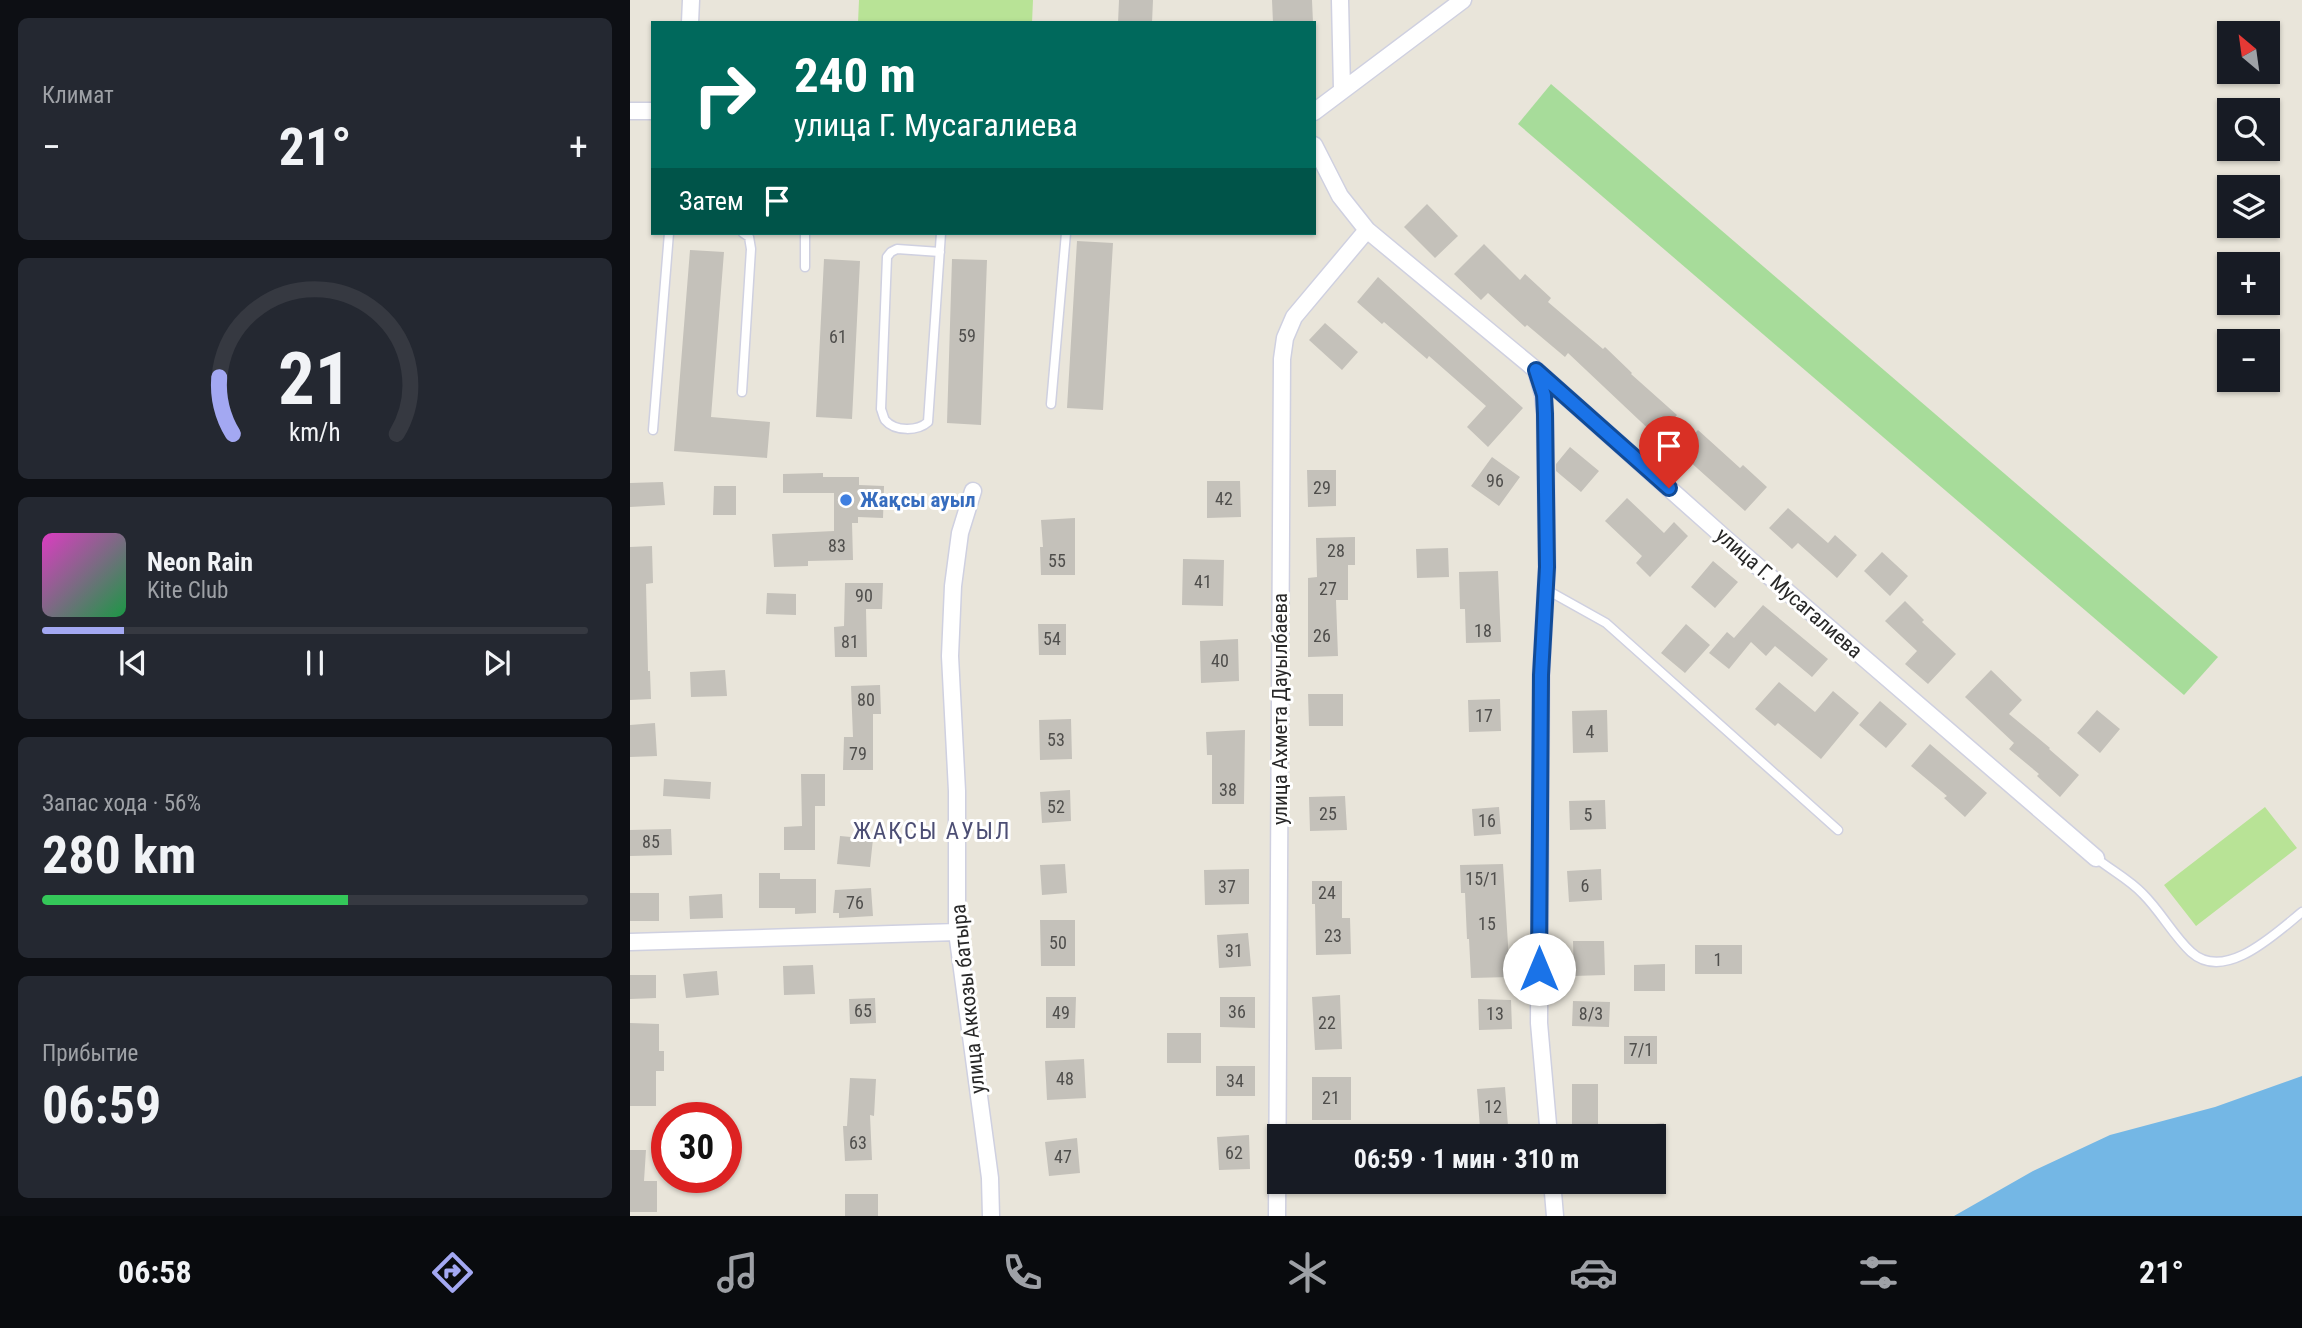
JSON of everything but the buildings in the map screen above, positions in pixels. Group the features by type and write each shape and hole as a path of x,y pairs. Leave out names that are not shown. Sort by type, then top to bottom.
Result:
{"street":[{"path":"690,21 691,0"},
{"path":"1340,0 1342,89"},
{"path":"1316,110 1463,0"},
{"path":"630,111 651,111"},
{"name":"улица Г. Мусагалиева","path":"1316,149 1340,196 1367,230 1536,370 2096,858"},
{"name":"улица Ахмета Дауылбаева","path":"1277,1216 1282,359 1285,338 1294,317 1367,230"},
{"path":"1536,370 1544,395 1545,414 1546,590 1541,675 1539,1023 1548,1124"},
{"name":"улица Аккозы батыра","path":"973,491 960,533 954,573 950,656 957,791 957,932 990,1178 991,1216"},
{"path":"630,942 957,932"},
{"path":"1553,1194 1555,1216"}],"lane":[{"path":"653,430 669,235"},
{"path":"742,392 751,249 749,237 746,235"},
{"path":"805,235 805,267"},
{"path":"940,252 897,249 887,257 881,409 885,420 893,426 922,428 928,422 940,252 941,235"},
{"path":"1052,404 1066,235"},
{"path":"1546,590 1606,624 1838,830"},
{"path":"2096,858 2142,893 2191,952 2213,963 2230,960 2263,944 2302,912"}],"green space":[{"path":"859,0 1033,0 1032,21 858,21"},
{"path":"1551,84 2218,657 2184,695 1518,124"},
{"path":"2265,807 2297,848 2196,926 2164,885"}],"water":[{"path":"2302,1076 2302,1216 1954,1216 2033,1171 2110,1135 2215,1107"}],"place":[{"name":"Жақсы ауыл","path":"846,500"}],"district":[{"name":"ЖАҚСЫ АУЫЛ","path":"932,831"}],"route":[{"path":"1539,969 1541,675 1547,567 1544,395 1536,370 1669,488"}]}
